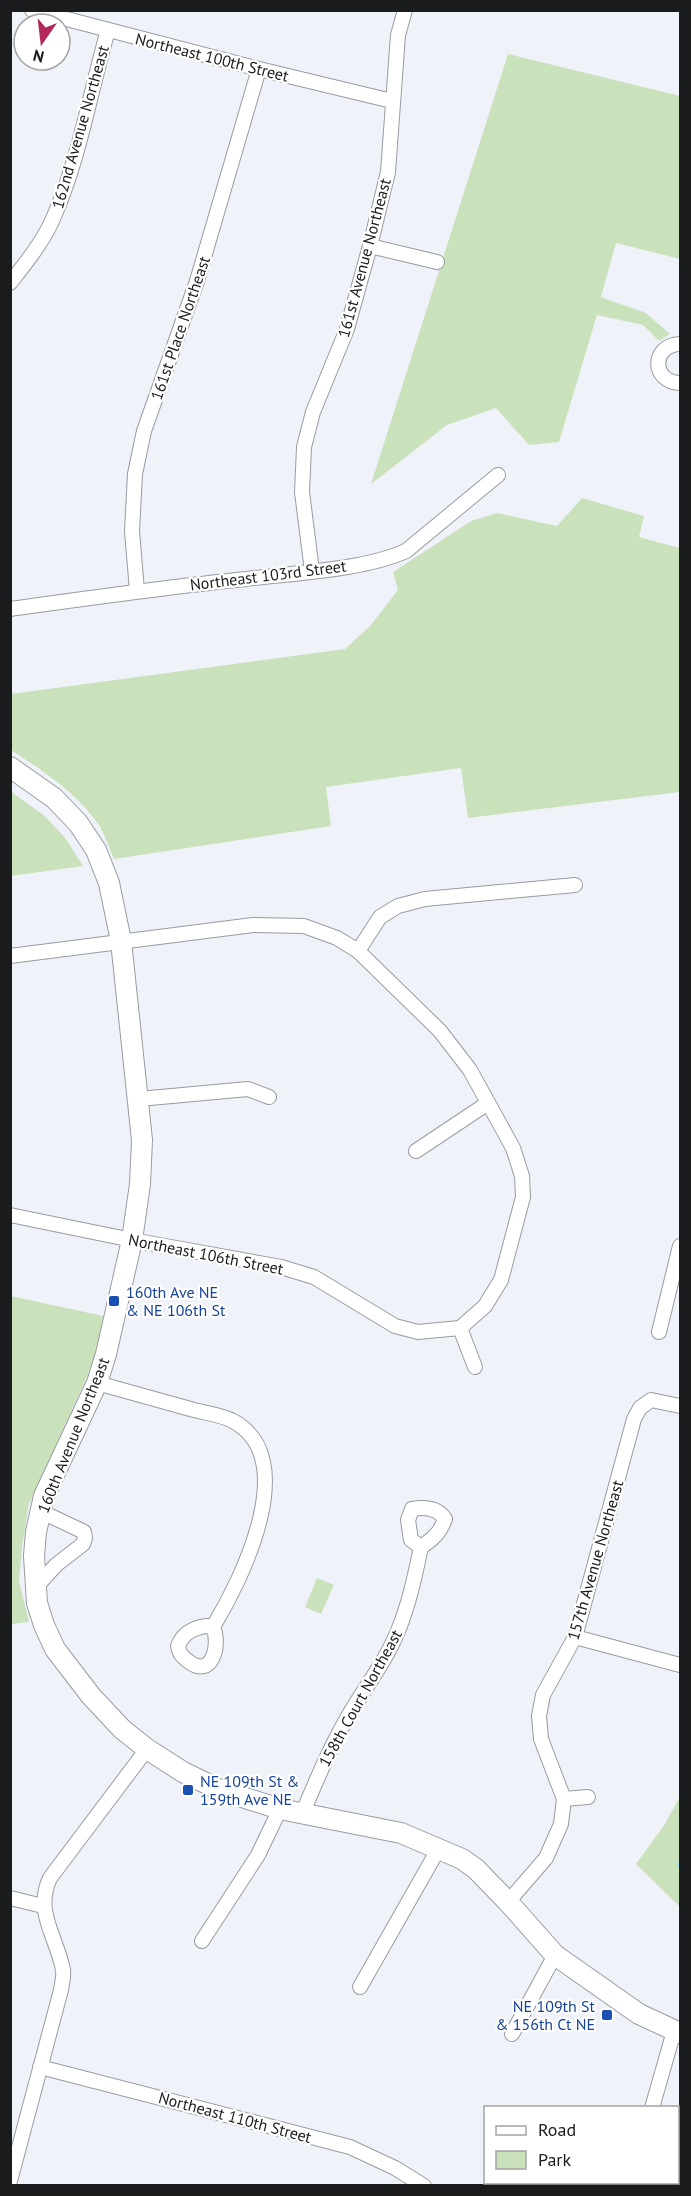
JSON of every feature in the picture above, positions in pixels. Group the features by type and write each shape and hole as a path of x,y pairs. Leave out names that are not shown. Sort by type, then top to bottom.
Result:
{"street":[{"name":"Northeast 100th Street","path":"32,10 392,101"},
{"name":"161st Avenue Northeast","path":"312,571 302,492 304,447 313,412 347,329 370,246 387,172 398,35 405,10"},
{"name":"162nd Avenue Northeast","path":"10,283 51,224 68,180 108,30"},
{"name":"161st Place Northeast","path":"137,591 132,531 135,474 144,431 197,281 259,69"},
{"path":"370,246 437,262"},
{"path":"681,344 666,347 659,357 658,364 667,380 681,383"},
{"name":"Northeast 103rd Street","path":"10,609 390,559 406,551 498,475"},
{"name":"160th Avenue Northeast","path":"10,767 54,798 78,823 96,850 109,883 121,941 142,1140 140,1184 132,1240 116,1314 97,1383 44,1496 40,1511 34,1556 37,1603 55,1649 91,1696 122,1729 147,1749 183,1772 220,1790 280,1809 401,1833 462,1859 476,1869 508,1902 555,1955 639,2014 677,2032"},
{"path":"358,951 380,917 398,906 425,899 575,885"},
{"path":"10,956 253,925 304,926 337,938 358,951 440,1031 470,1070 513,1148 522,1176 523,1197 501,1280 485,1306 460,1328 475,1367"},
{"path":"139,1099 248,1089 269,1097"},
{"path":"416,1151 488,1103"},
{"name":"Northeast 106th Street","path":"10,1215 281,1267 314,1277 395,1326 418,1332 460,1328"},
{"path":"659,1332 680,1253"},
{"path":"97,1383 232,1420 252,1434 262,1452 266,1487 259,1524 242,1572 213,1627"},
{"name":"157th Avenue Northeast","path":"564,1799 541,1739 539,1716 543,1695 575,1637 634,1419 640,1408 651,1400 681,1406"},
{"path":"36,1587 56,1565 83,1544 86,1538 84,1532 40,1511"},
{"name":"158th Court Northeast","path":"303,1812 327,1756 350,1713 380,1670 398,1632 409,1603 421,1547"},
{"path":"575,1637 681,1665"},
{"path":"10,2181 61,1989 63,1972 43,1906 44,1890 50,1878 147,1749"},
{"path":"508,1902 546,1858 561,1824 564,1799 588,1797"},
{"path":"202,1941 258,1855 280,1809"},
{"path":"360,1987 440,1848"},
{"path":"10,1898 43,1906"},
{"path":"512,2034 555,1955"},
{"path":"653,2106 677,2032"},
{"name":"Northeast 110th Street","path":"40,2067 350,2147 395,2168 424,2186"}],"green space":[{"path":"508,54 680,96 680,259 616,243 601,297 646,313 670,334 659,341 643,325 597,315 559,442 529,445 496,408 447,425 371,484"},
{"path":"582,498 644,516 639,537 680,548 680,792 468,818 461,768 326,787 331,826 114,859 99,825 80,802 47,774 11,750 11,694 345,649 370,626 398,590 393,572 471,521 497,513 557,526"},
{"path":"10,791 45,816 66,839 83,866 11,876"},
{"path":"11,1296 103,1316 98,1348 29,1504 19,1581 29,1622 11,1624"},
{"path":"317,1578 334,1585 321,1614 305,1607"},
{"path":"680,1796 680,1907 636,1864 665,1824"}],"place":[{"name":"160th Ave NE & NE 106th St","path":"114,1301"},
{"name":"NE 109th St & 159th Ave NE","path":"188,1790"},
{"name":"NE 109th St & 156th Ct NE","path":"607,2015"}]}
